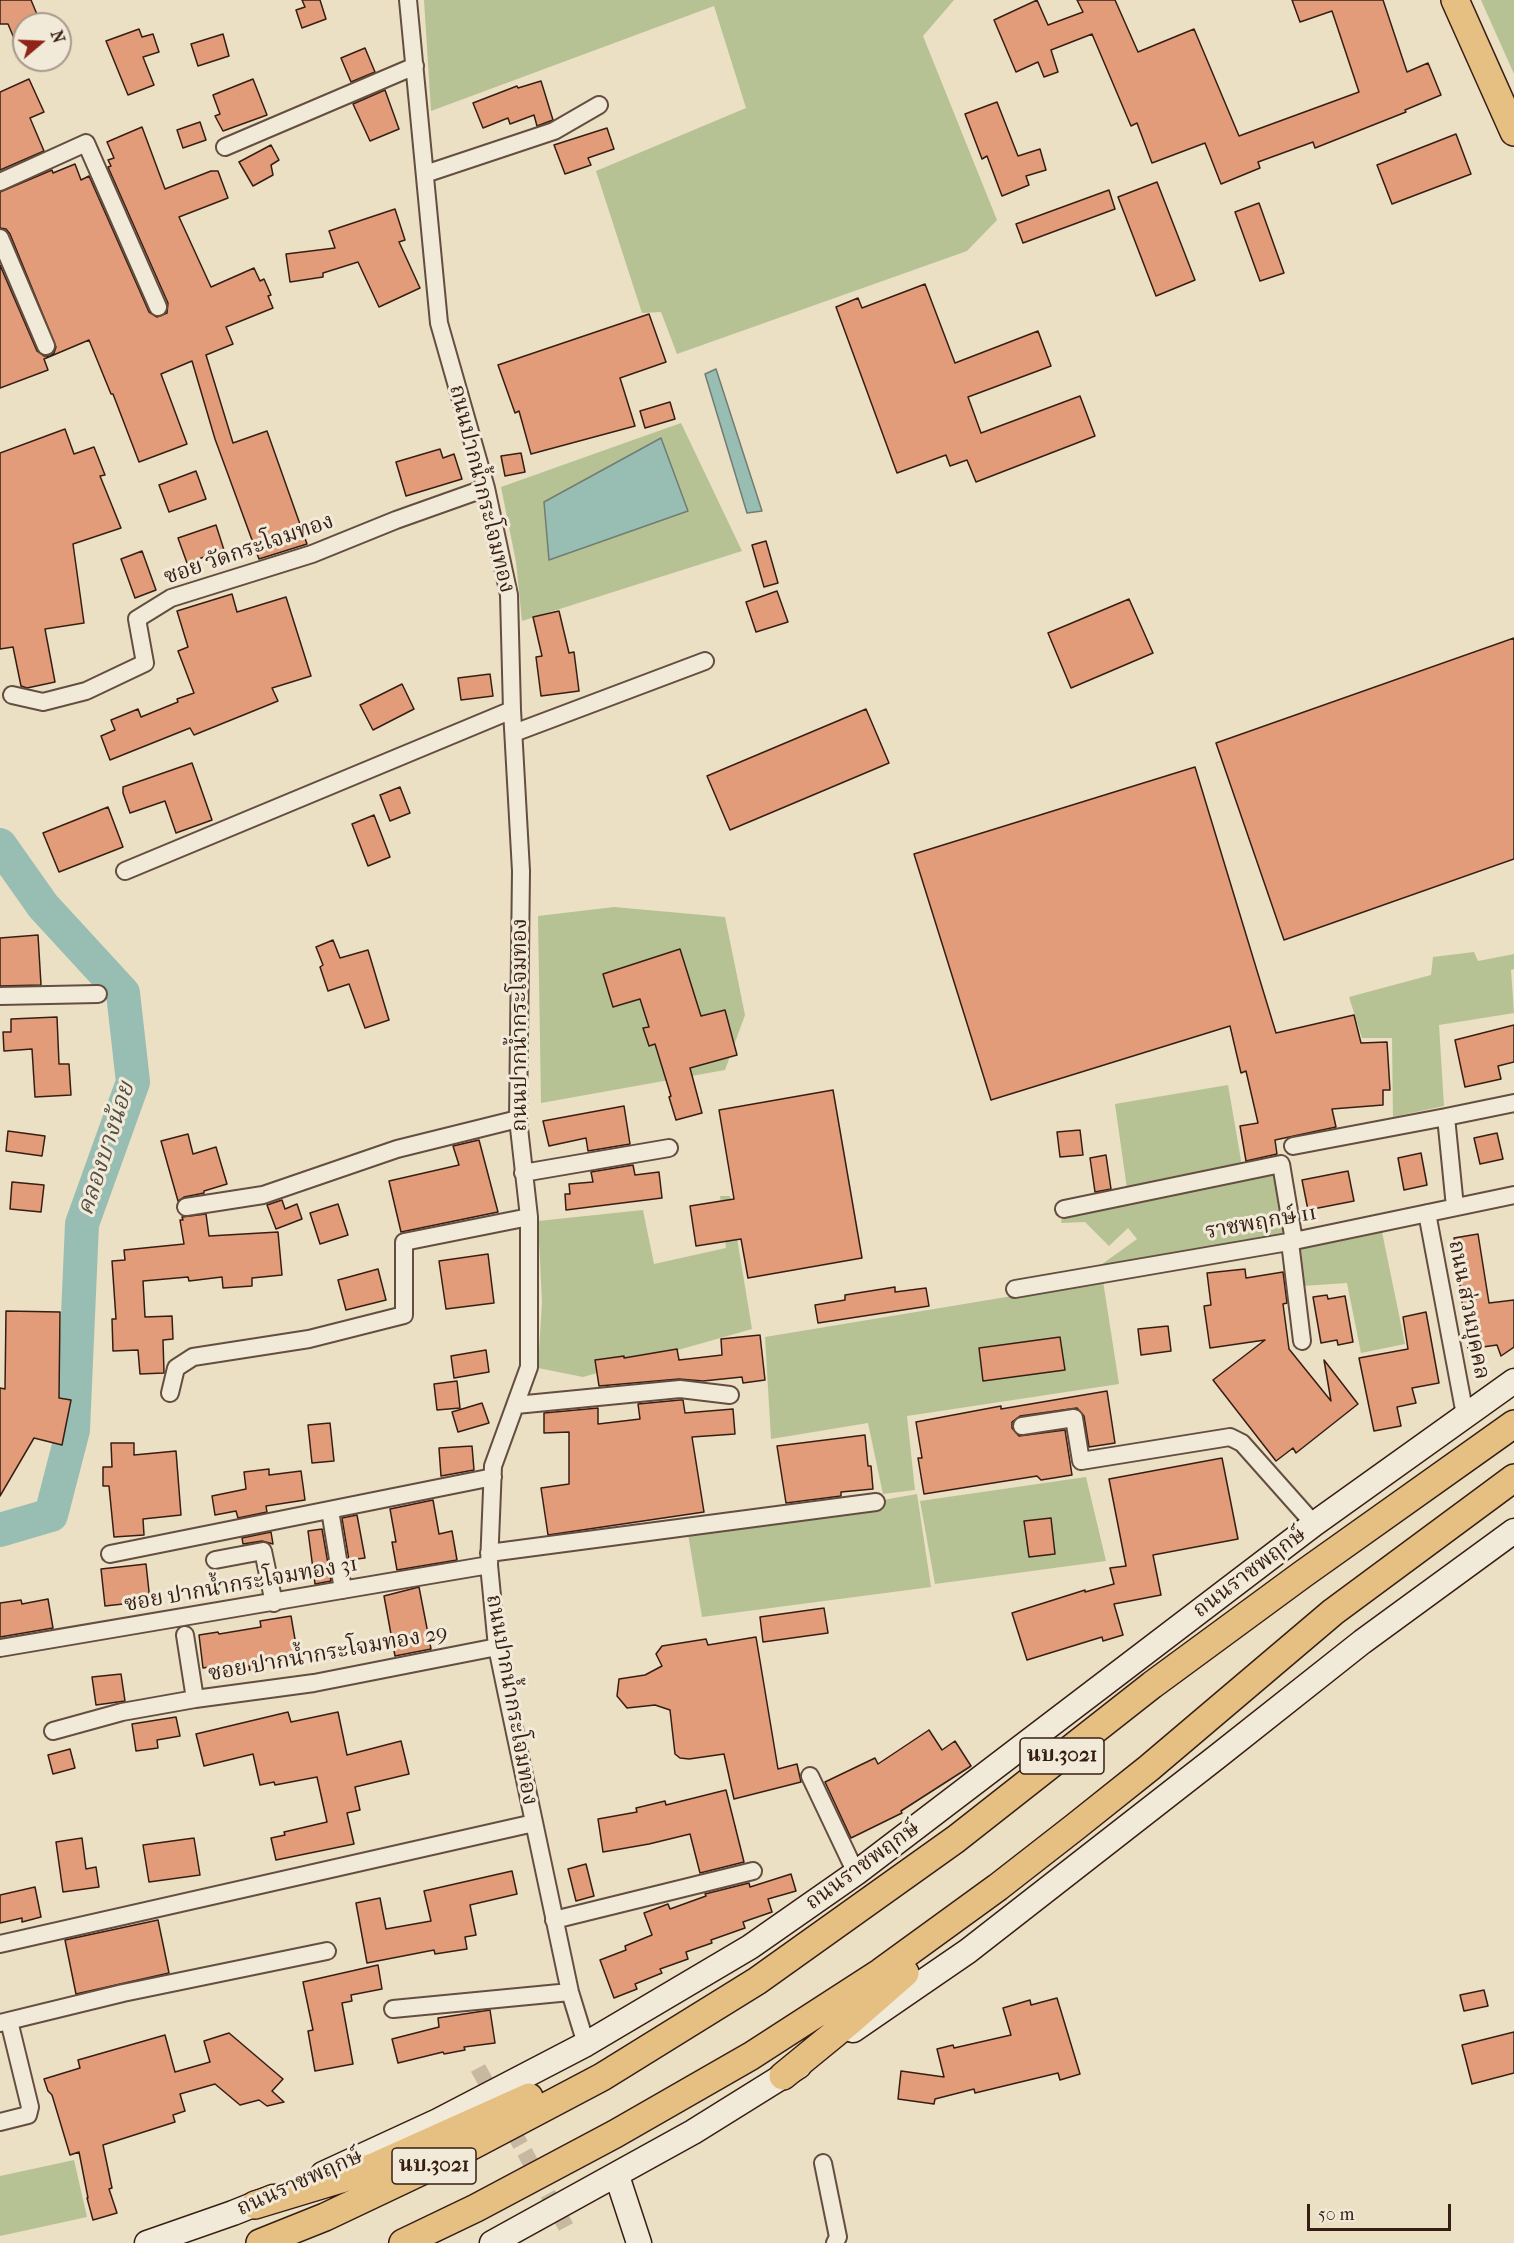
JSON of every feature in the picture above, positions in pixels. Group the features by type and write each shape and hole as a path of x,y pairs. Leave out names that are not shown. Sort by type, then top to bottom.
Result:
{"main road":[{"path":"1455,0 1514,132"},
{"name":"ถนนราชพฤกษ์","path":"147,2243 255,2205 438,2121 586,2044 750,1947 856,1873 1314,1524 1514,1381"},
{"name":"ถนนราชพฤกษ์","path":"260,2243 325,2217 443,2161 602,2077 757,1982 956,1839 1152,1685 1514,1424"},
{"name":"นบ.3021","path":"404,2243 476,2208 605,2139 752,2056 880,1972 998,1887 1149,1768 1333,1612 1514,1478"},
{"path":"492,2243 693,2132 878,2014 968,1951 1362,1642 1514,1531"},
{"path":"783,2076 849,2022 998,1887"},
{"path":"255,2205 373,2167 527,2098 562,2086 602,2077"},
{"path":"617,2176 639,2243"}],"street":[{"name":"ถนนปากน้ำกระโจมทอง","path":"408,0 425,174 424,239 439,323 486,488 509,596 512,710 521,871 518,1119 529,1217 529,1367 493,1466 489,1559 497,1647 570,1992 586,2044"},
{"path":"225,147 415,66"},
{"path":"425,174 554,131 599,105"},
{"path":"0,182 86,143 158,307"},
{"path":"0,238 46,346"},
{"name":"ซอย วัดกระโจมทอง","path":"12,695 43,702 86,691 145,663 137,619 171,598 312,554 396,520 486,488"},
{"path":"514,733 705,661"},
{"path":"125,871 512,710"},
{"path":"0,996 98,994"},
{"path":"1293,1146 1514,1103"},
{"path":"1446,1116 1455,1207"},
{"path":"186,1207 263,1195 397,1149 518,1119"},
{"path":"524,1173 669,1148"},
{"path":"1064,1209 1281,1164 1302,1341"},
{"name":"ราชพฤกษ์ 11","path":"1015,1288 1292,1242 1514,1195"},
{"name":"ถนน ส่วนบุคคล","path":"1427,1213 1465,1414"},
{"path":"170,1393 176,1368 193,1357 309,1340 404,1315 404,1242 529,1217"},
{"path":"516,1406 680,1389 730,1395"},
{"path":"1022,1426 1074,1418 1081,1461 1230,1437 1242,1443 1314,1524"},
{"path":"110,1554 493,1477"},
{"name":"ซอย ปากน้ำกระโจมทอง 31","path":"0,1648 274,1603 489,1559 876,1502"},
{"path":"330,1510 343,1590"},
{"path":"215,1560 264,1551 274,1603"},
{"name":"ซอย ปากน้ำกระโจมทอง 29","path":"185,1635 195,1699 314,1683 497,1647"},
{"path":"53,1731 122,1712 195,1699"},
{"path":"810,1776 856,1873"},
{"path":"0,1944 534,1823"},
{"path":"554,1920 753,1871"},
{"path":"0,2122 28,2115 30,2107 4,2022 327,1951"},
{"path":"393,2008 570,1992"},
{"path":"823,2163 838,2237 835,2243"}],"green space":[{"path":"424,0 954,0 923,36 997,220 967,251 677,354 661,312 642,313 596,171 746,108 714,6 431,111"},
{"path":"1481,0 1514,0 1514,74"},
{"path":"681,423 742,551 522,621 516,562 501,487"},
{"path":"614,907 725,917 745,1015 725,1070 541,1103 538,916"},
{"path":"1474,952 1478,961 1514,954 1514,969 1511,970 1514,1013 1439,1025 1444,1106 1393,1117 1392,1038 1362,1038 1349,997 1431,975 1433,957"},
{"path":"1228,1085 1242,1166 1127,1189 1115,1104"},
{"path":"1274,1172 1287,1235 1098,1267 1137,1239 1128,1228 1109,1246 1085,1222 1061,1223 1064,1209"},
{"path":"720,1196 730,1196 752,1329 583,1377 538,1368 542,1302 538,1221 643,1210 654,1264 726,1248"},
{"path":"1382,1232 1405,1344 1361,1353 1347,1283 1302,1286 1299,1249"},
{"path":"1103,1281 1119,1384 907,1416 915,1490 883,1494 868,1423 771,1439 765,1337"},
{"path":"1086,1477 1106,1561 935,1584 920,1501"},
{"path":"917,1494 931,1587 702,1617 688,1534"},
{"path":"74,2160 87,2217 0,2236 0,2176"}],"water":[{"path":"716,369 762,511 747,513 705,374"},
{"path":"661,438 688,511 549,560 544,502"}],"building":[{"path":"0,0 31,0 36,12 12,12 12,34 8,24 0,24"},
{"path":"302,0 320,0 326,19 302,28 296,10 305,7"},
{"path":"1037,0 1048,25 1083,12 1077,0 1115,0 1138,52 1194,29 1239,136 1359,92 1332,11 1300,22 1292,0 1383,0 1407,72 1428,63 1441,95 1405,110 1406,112 1315,148 1313,142 1258,162 1260,168 1221,184 1205,143 1152,163 1137,123 1131,126 1092,34 1051,50 1058,72 1044,77 1038,62 1016,72 994,20"},
{"path":"139,29 142,37 153,34 159,52 143,57 154,85 128,95 106,41"},
{"path":"223,34 229,56 198,66 191,44"},
{"path":"365,48 375,72 351,82 341,58"},
{"path":"29,79 44,112 30,118 44,151 0,170 0,92"},
{"path":"253,79 267,115 223,131 215,116 220,114 213,95"},
{"path":"541,81 553,120 537,126 534,115 510,124 508,118 483,128 473,103 517,86 518,88"},
{"path":"385,90 399,129 370,141 353,104"},
{"path":"997,102 1018,156 1040,149 1046,170 1026,176 1029,185 1002,196 987,156 982,159 965,114"},
{"path":"200,122 206,140 183,148 177,130"},
{"path":"142,127 165,189 211,171 218,171 228,198 179,217 211,287 254,268 260,281 264,279 271,295 268,296 273,308 226,327 233,344 206,355 233,443 267,431 307,544 259,559 215,439 192,361 161,374 187,444 139,462 89,340 44,359 48,370 0,388 0,265 37,351 44,356 50,356 56,347 10,234 6,229 0,228 0,192 52,170 53,173 75,164 81,180 89,176 149,312 157,317 167,313 168,303 108,167 111,166 108,160 114,158 107,142"},
{"path":"607,128 614,149 588,158 591,165 565,174 554,145"},
{"path":"1456,134 1471,174 1392,204 1377,165"},
{"path":"271,145 279,160 271,165 273,175 253,186 239,162"},
{"path":"1157,182 1195,280 1156,296 1118,197"},
{"path":"1109,190 1115,209 1023,243 1016,224"},
{"path":"1259,203 1284,273 1260,281 1235,212"},
{"path":"395,209 405,240 399,242 420,288 379,307 358,262 323,273 323,277 290,282 286,254 335,248 329,231"},
{"path":"925,284 955,363 1038,331 1051,366 968,397 981,433 1080,396 1095,436 976,482 967,460 950,466 946,455 897,473 836,307 858,298 862,308"},
{"path":"649,314 666,362 620,378 635,426 531,454 519,411 515,413 498,365"},
{"path":"670,402 675,419 645,428 640,411"},
{"path":"65,429 74,454 94,447 105,475 100,476 121,528 73,544 84,623 45,629 55,682 27,688 21,686 13,647 0,649 0,453"},
{"path":"440,449 443,458 454,454 462,479 406,496 396,462"},
{"path":"521,453 525,472 505,476 501,456"},
{"path":"196,471 206,499 169,512 159,485"},
{"path":"216,525 224,550 187,563 178,538"},
{"path":"766,541 778,583 764,587 752,545"},
{"path":"142,551 156,590 135,598 121,559"},
{"path":"777,591 788,622 756,632 746,602"},
{"path":"232,594 237,612 286,597 311,676 272,688 278,701 194,735 190,728 110,760 101,736 115,730 111,720 138,709 141,717 194,693 178,651 188,647 177,611"},
{"path":"1129,599 1153,653 1071,688 1048,633"},
{"path":"559,611 569,653 574,652 579,691 541,696 536,657 542,656 533,617"},
{"path":"1514,638 1514,859 1284,940 1216,743"},
{"path":"490,674 493,696 461,700 458,678"},
{"path":"402,684 414,709 373,730 360,705"},
{"path":"866,709 889,763 730,830 707,776"},
{"path":"192,763 212,820 176,833 165,801 130,813 123,787"},
{"path":"1195,767 1276,1033 1354,1015 1361,1043 1387,1042 1390,1090 1383,1090 1383,1105 1332,1109 1336,1127 1275,1140 1277,1154 1246,1161 1240,1126 1258,1123 1246,1071 1241,1073 1230,1026 991,1100 914,854"},
{"path":"400,787 410,813 390,821 380,795"},
{"path":"108,807 123,847 59,872 43,833"},
{"path":"374,815 390,857 368,866 352,824"},
{"path":"38,935 41,985 0,986 0,938"},
{"path":"333,940 340,958 368,950 389,1020 365,1028 349,984 328,991 320,967 323,965 316,947"},
{"path":"680,949 701,1016 725,1010 737,1055 690,1068 702,1113 676,1120 655,1044 649,1046 643,1028 649,1027 640,999 613,1007 603,974"},
{"path":"57,1017 59,1064 69,1064 71,1095 35,1097 32,1049 4,1051 3,1032 11,1032 11,1019"},
{"path":"1514,1025 1514,1062 1498,1066 1501,1079 1465,1087 1455,1040"},
{"path":"833,1090 862,1258 748,1278 741,1239 696,1246 690,1206 734,1199 719,1110"},
{"path":"624,1106 630,1144 588,1151 586,1138 549,1146 543,1121"},
{"path":"1080,1130 1083,1155 1060,1157 1057,1132"},
{"path":"8,1131 45,1136 42,1156 6,1151"},
{"path":"1497,1133 1503,1159 1480,1164 1474,1138"},
{"path":"188,1134 193,1154 216,1147 227,1184 204,1191 204,1193 184,1197 178,1201 161,1141"},
{"path":"479,1140 498,1212 401,1232 389,1181 459,1165 453,1146"},
{"path":"1421,1153 1427,1185 1404,1190 1398,1158"},
{"path":"1106,1155 1111,1189 1095,1192 1090,1158"},
{"path":"633,1165 635,1175 659,1172 662,1198 566,1210 565,1194 570,1194 569,1184 593,1182 591,1172"},
{"path":"1348,1171 1354,1201 1308,1210 1302,1180"},
{"path":"12,1182 44,1185 41,1212 10,1209"},
{"path":"282,1200 285,1209 297,1204 302,1219 276,1229 267,1205"},
{"path":"338,1204 348,1235 320,1244 310,1213"},
{"path":"206,1214 209,1236 278,1232 282,1275 252,1278 252,1286 223,1288 222,1277 189,1281 188,1277 143,1281 145,1317 172,1316 173,1339 163,1340 164,1373 140,1374 138,1350 113,1351 112,1319 116,1319 112,1261 125,1260 124,1250 184,1244 180,1220 183,1220 182,1217"},
{"path":"1478,1234 1489,1303 1514,1300 1514,1347 1501,1356 1497,1345 1468,1349 1454,1238"},
{"path":"488,1254 494,1303 446,1309 439,1261"},
{"path":"378,1269 386,1300 346,1310 338,1280"},
{"path":"1245,1269 1246,1278 1283,1272 1287,1303 1283,1304 1289,1349 1331,1401 1324,1360 1358,1404 1296,1453 1293,1448 1276,1461 1213,1380 1265,1340 1210,1348 1204,1306 1211,1305 1207,1273"},
{"path":"895,1287 895,1292 926,1288 929,1306 818,1323 815,1305 845,1300 845,1295"},
{"path":"1327,1295 1328,1299 1345,1296 1353,1342 1338,1345 1337,1340 1321,1343 1313,1297"},
{"path":"6,1311 60,1312 59,1398 71,1400 62,1445 34,1438 0,1496 0,1388 5,1389"},
{"path":"1426,1312 1439,1383 1412,1388 1416,1403 1397,1407 1401,1426 1374,1431 1359,1358 1408,1349 1403,1317"},
{"path":"1168,1326 1171,1351 1141,1355 1138,1329"},
{"path":"760,1335 765,1380 743,1383 742,1377 703,1381 679,1379 599,1386 595,1360 624,1356 624,1358 677,1349 679,1360 722,1355 721,1339"},
{"path":"1060,1337 1065,1370 983,1381 979,1348"},
{"path":"486,1350 489,1372 454,1378 451,1356"},
{"path":"457,1381 460,1408 437,1410 434,1384"},
{"path":"1107,1391 1115,1443 1089,1447 1084,1416 1077,1408 1020,1416 1012,1422 1012,1428 1019,1436 1065,1430 1072,1475 1041,1480 1037,1476 924,1494 918,1458 922,1458 916,1422 1001,1406 1001,1409"},
{"path":"683,1400 685,1413 733,1409 735,1434 692,1437 704,1512 548,1535 541,1488 569,1484 569,1432 544,1433 544,1413 598,1408 598,1424 640,1419 638,1404"},
{"path":"482,1403 489,1423 458,1432 452,1412"},
{"path":"330,1423 334,1461 312,1463 308,1425"},
{"path":"865,1435 873,1489 841,1492 841,1496 786,1503 777,1446"},
{"path":"111,1443 134,1443 134,1455 176,1451 181,1515 143,1519 144,1535 114,1537 109,1486 103,1486 103,1467 112,1467"},
{"path":"472,1446 474,1470 441,1476 439,1448"},
{"path":"1222,1458 1238,1539 1153,1555 1161,1595 1114,1604 1123,1635 1103,1641 1102,1637 1027,1660 1012,1613 1085,1590 1085,1592 1114,1584 1110,1568 1126,1566 1109,1479"},
{"path":"269,1469 269,1475 301,1471 305,1500 266,1506 267,1512 238,1518 236,1511 215,1515 212,1496 246,1489 244,1472"},
{"path":"433,1500 439,1534 452,1531 457,1560 397,1570 392,1542 396,1542 390,1509"},
{"path":"357,1515 365,1558 349,1560 342,1518"},
{"path":"1051,1518 1055,1554 1029,1557 1024,1521"},
{"path":"322,1529 331,1581 315,1584 308,1531"},
{"path":"271,1532 273,1544 262,1541 243,1544 242,1538"},
{"path":"146,1564 150,1601 105,1606 101,1569"},
{"path":"419,1587 431,1649 395,1656 384,1596"},
{"path":"48,1599 53,1628 0,1637 0,1603 21,1600 22,1604"},
{"path":"824,1608 828,1633 763,1642 760,1617"},
{"path":"291,1616 298,1657 249,1666 250,1670 229,1673 228,1664 203,1668 199,1635 261,1627 260,1621"},
{"path":"756,1637 778,1769 797,1764 801,1782 734,1799 724,1754 689,1759 680,1758 675,1754 670,1710 655,1705 627,1708 617,1696 619,1679 645,1675 662,1666 656,1654 662,1646 706,1639 708,1645"},
{"path":"121,1674 125,1701 96,1705 92,1677"},
{"path":"288,1712 291,1722 338,1712 347,1755 401,1741 409,1774 355,1787 360,1810 347,1813 354,1844 276,1860 271,1838 285,1835 284,1832 327,1822 317,1777 275,1785 274,1782 260,1785 253,1754 204,1766 196,1734"},
{"path":"176,1717 180,1736 157,1740 158,1748 136,1751 132,1724"},
{"path":"929,1730 942,1750 955,1741 971,1766 901,1811 902,1813 851,1838 825,1782 875,1758 878,1764"},
{"path":"70,1749 75,1768 53,1774 48,1755"},
{"path":"726,1790 744,1862 700,1873 690,1834 603,1852 598,1819 637,1812 636,1808 665,1801 666,1805"},
{"path":"82,1838 86,1869 96,1867 99,1887 63,1892 56,1842"},
{"path":"194,1838 200,1875 149,1882 143,1845"},
{"path":"586,1864 594,1896 576,1901 568,1869"},
{"path":"512,1871 517,1894 470,1905 476,1935 465,1937 467,1949 435,1954 434,1950 367,1963 356,1903 380,1898 386,1929 431,1921 424,1891"},
{"path":"791,1874 796,1891 768,1899 772,1912 743,1922 745,1928 686,1952 688,1959 660,1969 662,1973 635,1984 637,1989 614,1998 600,1960 626,1950 625,1946 652,1935 644,1913 668,1904 670,1909 706,1896 705,1894 749,1883 750,1887"},
{"path":"35,1887 41,1917 22,1922 22,1918 0,1923 0,1895"},
{"path":"158,1920 169,1973 76,1994 65,1940"},
{"path":"378,1965 382,1989 351,1995 352,2001 342,2003 353,2064 315,2071 308,2031 313,2030 303,1982"},
{"path":"1484,1990 1488,2006 1464,2011 1460,1995"},
{"path":"1057,1998 1080,2074 1060,2080 1058,2073 975,2093 974,2089 935,2099 934,2104 898,2099 901,2071 944,2077 937,2049 953,2045 954,2048 1011,2035 1003,2008 1030,2000 1031,2005"},
{"path":"490,2010 495,2043 464,2047 465,2050 444,2054 443,2052 398,2063 392,2039 439,2027 438,2018"},
{"path":"1514,2032 1514,2073 1472,2084 1462,2045"},
{"path":"229,2033 283,2079 272,2091 284,2102 267,2106 259,2100 240,2105 215,2084 180,2094 185,2111 173,2115 175,2122 103,2145 112,2188 109,2189 117,2213 93,2220 79,2152 70,2155 52,2095 44,2079 80,2068 78,2060 165,2035 175,2072 210,2062 204,2041"}],"waterway":[{"name":"คลองบางน้อย","path":"0,845 43,906 123,993 133,1082 82,1224 73,1430 51,1515 0,1530"}],"tunnel":[{"path":"478,2068 566,2227"}]}
